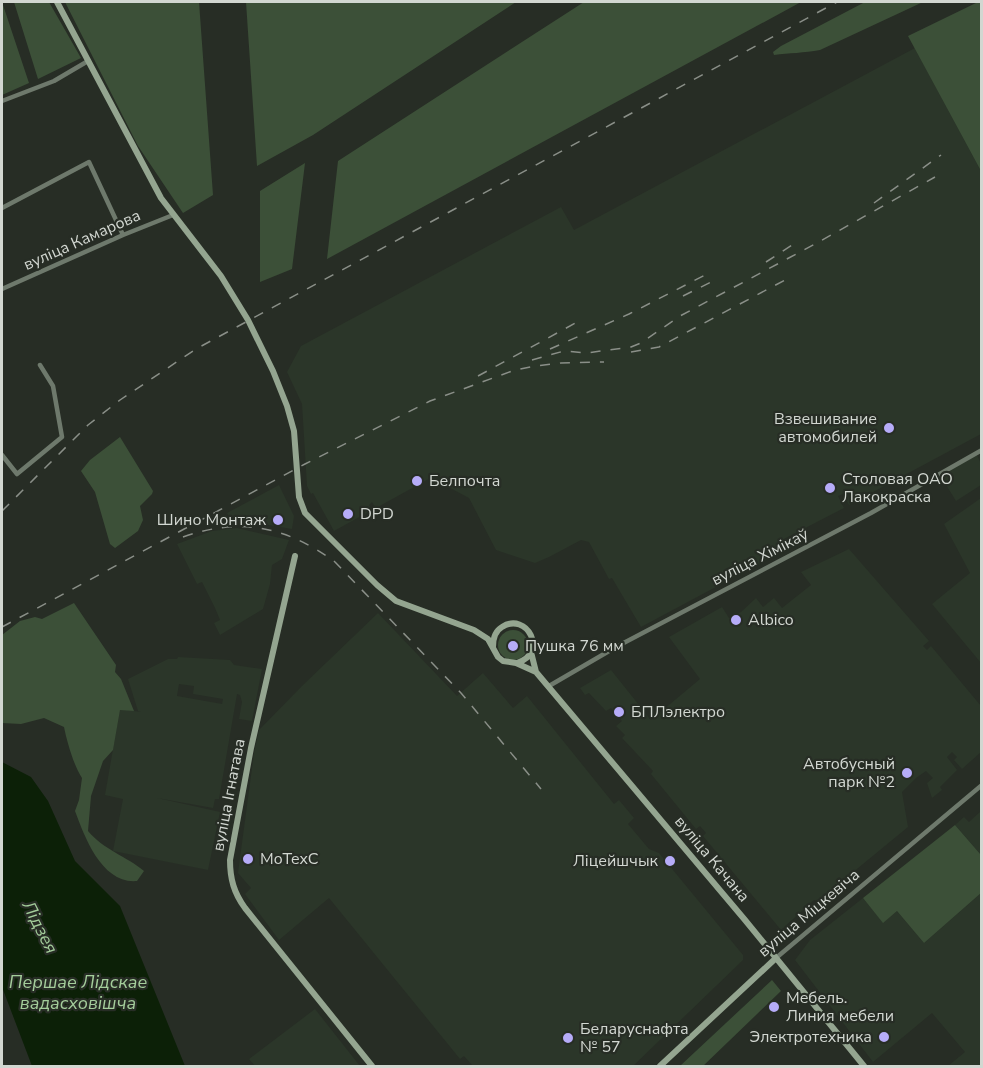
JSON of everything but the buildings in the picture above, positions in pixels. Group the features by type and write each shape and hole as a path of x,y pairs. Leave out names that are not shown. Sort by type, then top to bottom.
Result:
{"main road":[{"name":"вуліца Качана","path":"57,2 161,198 221,276 238,302 277,380 291,420 299,496 305,513 376,585 396,601 474,630 488,639 503,661 516,663 536,672 776,957 864,1066"},
{"name":"вуліца Ігнатава","path":"295,556 251,748 230,860 230,875 235,891 245,908 372,1066"},
{"name":"вуліца Качана","path":"474,630 496,632 509,624 523,626 532,637 531,652 536,672"},
{"path":"494,650 493,641 496,632"},
{"path":"516,663 525,660 531,652"},
{"name":"вуліца Міцкевіча","path":"660,1066 776,957"}],"street":[{"path":"2,101 54,81 88,61"},
{"path":"2,208 89,162 123,235"},
{"name":"вуліца Камарова","path":"2,289 173,215"},
{"path":"2,455 17,474 62,437 53,386 40,365"},
{"name":"вуліца Хімікаў","path":"549,686 621,644 871,513 981,450"},
{"name":"вуліца Міцкевіча","path":"776,957 981,785"}],"shaded area":[{"path":"2,2 29,83 2,95"},
{"path":"14,2 49,2 81,58 38,79"},
{"path":"65,2 199,2 213,195 183,213 138,146"},
{"path":"246,2 516,2 313,135 257,166"},
{"path":"584,2 801,2 327,259 338,161"},
{"path":"865,2 923,2 820,50 774,55 773,52 781,46"},
{"path":"982,2 981,171 908,36"},
{"path":"915,48 981,171 981,434 849,505 843,494 838,496 844,508 782,540 787,549 641,627 612,578 609,579 589,542 581,540 535,563 496,550 469,498 439,482 434,476 376,508 372,502 369,505 372,510 334,531 307,486 302,404 287,372 301,346 561,207 574,230"},
{"path":"305,163 292,269 260,282 260,191"},
{"path":"120,437 153,491 140,506 143,520 138,531 115,548 110,544 95,492 81,471 90,460"},
{"path":"977,455 981,464 981,485 956,501 940,475"},
{"path":"279,485 294,516 292,529 245,521 231,521 227,513"},
{"path":"981,498 981,663 932,604 970,573 944,524"},
{"path":"237,528 289,540 282,559 272,565 270,584 263,609 220,635 214,623 220,620 215,608 202,582 197,584 177,544 212,531"},
{"path":"849,549 929,641 923,646 927,650 931,646 981,706 981,752 962,769 954,760 957,757 952,752 947,757 957,770 940,787 942,790 932,798 927,783 933,778 926,771 916,778 902,792 908,827 818,901 814,900 781,930 703,836 706,833 700,826 696,829 651,774 653,771 622,738 625,735 616,726 622,721 611,708 606,711 589,693 585,695 580,688 611,670 651,720 700,679 669,637 722,607 729,618 741,612 756,598 763,607 774,598 782,608 811,585 801,572"},
{"path":"74,603 116,665 115,672 121,679 134,711 120,710 113,750 103,761 91,796 88,831 108,848 144,871 137,881 125,880 114,875 97,857 84,834 75,811 82,778 71,754 64,727 44,718 21,724 2,723 2,635 20,621 35,617 42,619"},
{"path":"378,613 457,696 483,673 513,708 527,696 614,804 619,800 634,818 628,824 649,849 659,853 743,955 743,960 633,1066 471,1066 464,1056 460,1059 329,898 279,940 245,894 251,888 238,873 259,730"},
{"path":"513,630 524,634 528,645 524,656 513,660 502,656 498,645 502,634"},
{"path":"178,657 230,660 234,665 262,669 252,721 239,719 242,702 240,695 237,694 219,799 215,799 213,808 157,798 220,812 208,870 113,851 123,799 105,795 120,709 141,712 138,711 128,679 168,659","holes":["179,684 194,686 193,694 223,699 222,704 177,696"]},
{"path":"981,811 981,855 955,825 964,817 969,822"},
{"path":"955,825 981,855 981,893 924,943 897,911 883,923 863,898"},
{"path":"981,893 981,1066 948,1066 965,1052 932,1013 873,1062 795,960 810,940 863,898 883,922 897,911 924,943"},
{"path":"772,980 781,991 703,1066 680,1066"},
{"path":"315,1009 360,1066 255,1066 249,1059"}],"water":[{"name":"Першае Лідскае вадасховішча","path":"2,762 31,777 48,801 75,861 120,906 185,1066 32,1066 2,987"}],"railway":[{"path":"2,511 88,425 120,400 196,349 837,2"},
{"path":"874,203 941,155"},
{"path":"532,360 564,351 586,353 631,347 641,343 680,316 935,177"},
{"path":"766,262 792,245"},
{"path":"550,349 629,314 709,273"},
{"path":"631,352 659,347 785,280"},
{"path":"683,296 713,281"},
{"path":"478,376 581,320"},
{"path":"2,627 305,464 430,401 515,370 561,363 604,362"},
{"path":"183,537 224,527 262,528 299,540 335,562 461,693 541,789"}],"place":[{"name":"Взвешивание автомобилей","path":"889,428"},
{"name":"Белпочта","path":"417,481"},
{"name":"Столовая ОАО Лакокраска","path":"830,488"},
{"name":"DPD","path":"348,514"},
{"name":"Шино Монтаж","path":"278,520"},
{"name":"Albico","path":"736,620"},
{"name":"Пушка 76 мм","path":"513,646"},
{"name":"БПЛэлектро","path":"619,712"},
{"name":"Автобусный парк №2","path":"907,773"},
{"name":"MoTexC","path":"248,859"},
{"name":"Ліцейшчык","path":"670,861"},
{"name":"Мебель. Линия мебели","path":"774,1007"},
{"name":"Электротехника","path":"884,1037"},
{"name":"Беларуснафта № 57","path":"568,1038"}],"water label":[{"name":"Лідзея","path":"40,927"}]}
